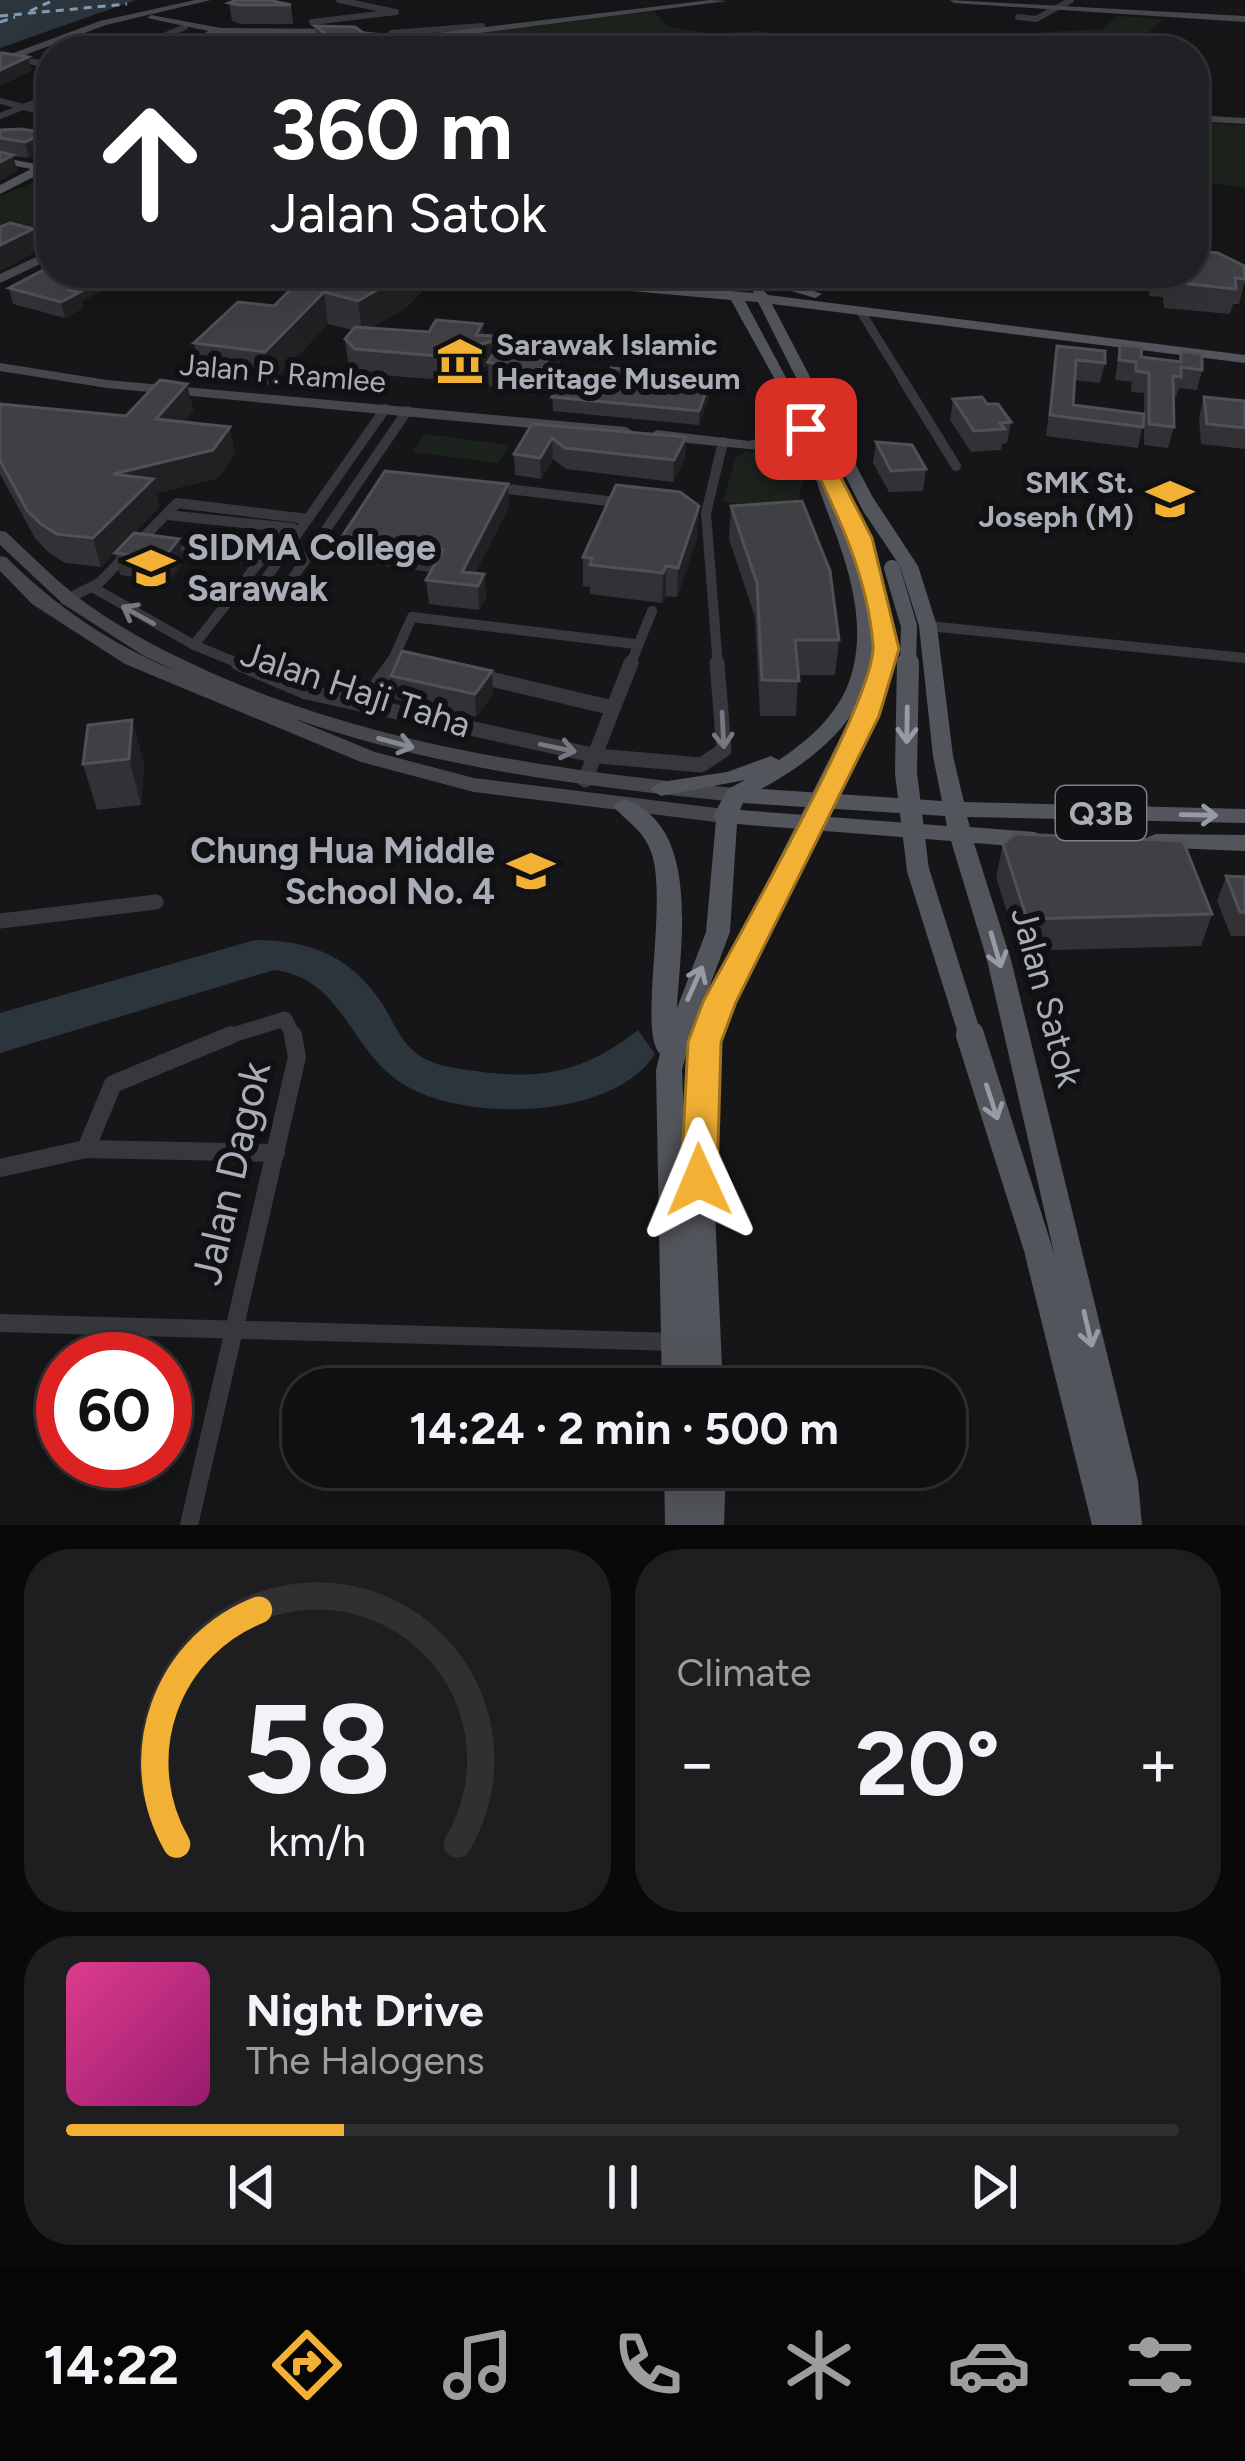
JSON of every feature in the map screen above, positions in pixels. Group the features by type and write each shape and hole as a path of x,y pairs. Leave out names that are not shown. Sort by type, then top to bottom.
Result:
{"main road":[{"path":"455,36 573,11 685,0"},
{"path":"702,0 723,1"},
{"path":"479,28 741,0"},
{"path":"955,0 1245,20"},
{"path":"79,36 135,17 212,2"},
{"path":"154,15 212,2"},
{"path":"154,15 184,27 220,31 392,36"},
{"path":"82,36 135,17"},
{"path":"295,18 392,36"},
{"path":"298,32 315,22"},
{"path":"193,36 202,29"},
{"path":"208,36 220,31"},
{"path":"0,63 36,51"},
{"path":"0,63 36,53"},
{"path":"1209,119 1245,121"},
{"path":"0,190 36,172"},
{"path":"0,232 36,245"},
{"path":"0,279 36,259"},
{"path":"623,288 710,301 754,328"},
{"name":"Jalan Satok","path":"741,288 754,328 908,626 906,773 918,869 1040,1255 1109,1525"},
{"path":"749,288 759,294 861,312 1245,359"},
{"path":"759,294 761,288"},
{"path":"796,288 830,298"},
{"path":"759,294 830,298 1245,350"},
{"name":"Jalan Satok","path":"759,294 867,500 909,566 928,626 943,756 1058,1195 1122,1481 1125,1525"},
{"path":"795,363 790,326 794,319 812,311 861,312"},
{"name":"Jalan P. Ramlee","path":"0,367 32,375 723,442 811,441"},
{"name":"Jalan P. Ramlee","path":"0,377 32,375"},
{"name":"Jalan Satok","path":"730,805 816,746 850,707 868,658 866,602 811,441"},
{"name":"Jalan P. Ramlee","path":"745,444 811,441"},
{"name":"Jalan Satok","path":"867,500 881,569"},
{"name":"Jalan Haji Taha","path":"0,536 65,600 129,640 308,715 388,742 730,805"},
{"name":"Jalan Haji Taha","path":"0,561 38,600 132,660 368,757 453,779 624,806 730,805"},
{"path":"706,1368 698,1144 705,1042 719,1002 877,691 886,649 881,569"},
{"path":"661,789 730,778 816,746"},
{"path":"669,1070 675,1031 718,932 730,805 959,824 1061,840"},
{"path":"624,806 654,826 670,866 663,1030 669,1070 678,1368"},
{"name":"Q3B","path":"959,824 1245,816"},
{"path":"1130,842 1245,843"},
{"path":"681,1488 682,1525"},
{"path":"707,1525 709,1488"}],"street":[{"path":"315,22 396,12 339,0"},
{"path":"1018,17 1031,20 1071,0"},
{"path":"338,28 333,24 347,18"},
{"path":"163,36 184,27"},
{"path":"392,36 479,28"},
{"path":"16,60 36,62"},
{"path":"0,101 36,110"},
{"path":"0,116 36,102"},
{"path":"861,312 956,466"},
{"path":"194,645 261,561 298,525 385,409"},
{"path":"298,525 260,587 284,591 407,411"},
{"path":"92,587 194,645 306,692 597,756 701,766 716,760 724,750 706,513 723,442"},
{"path":"342,470 386,475"},
{"path":"467,485 646,506"},
{"path":"65,600 92,587 177,503 298,525"},
{"path":"686,511 706,513"},
{"path":"166,515 298,525"},
{"path":"136,545 261,561"},
{"path":"585,780 634,644 652,610"},
{"path":"362,705 395,660 412,617 634,644"},
{"path":"928,626 1245,658"},
{"path":"395,660 419,665"},
{"path":"466,674 613,708"},
{"path":"0,921 156,902"},
{"name":"Jalan Dagok","path":"86,1149 113,1084 233,1033 285,1019 292,1029 296,1057 189,1525"},
{"path":"0,1168 86,1149 276,1153"},
{"path":"0,1323 677,1342"}],"shaded area":[{"path":"0,0 136,0 0,48"},
{"path":"653,11 668,26 709,34 758,31 796,36 492,36 484,33"},
{"path":"1117,16 1164,19 1144,36 1029,36 1045,32 1102,29"},
{"path":"1209,124 1245,125 1245,188 1209,183"},
{"path":"36,181 36,236 0,228 0,196"},
{"path":"425,434 509,445 498,463 412,452"},
{"path":"747,451 809,461 795,512 723,502 736,457"},
{"path":"255,940 295,943 345,964 373,990 411,1048 440,1065 516,1075 558,1071 598,1056 638,1030 655,1054 634,1076 572,1103 496,1109 459,1104 400,1082 315,986 274,970 0,1053 0,1013"}],"building":[{"path":"268,0 291,5 229,3"},
{"path":"315,26 355,27 368,36 329,36"},
{"path":"3,53 28,57 0,70"},
{"path":"0,130 36,131 36,137 25,142 0,138"},
{"path":"10,223 33,229 0,245 0,227"},
{"path":"1209,252 1244,266 1245,279 1235,278 1236,289 1209,286"},
{"path":"36,274 36,288 80,292 61,302 9,288"},
{"path":"292,288 380,288 358,301 324,292 265,352 194,343 238,302 274,306"},
{"path":"436,320 482,324 476,335 559,339 544,368 530,371 488,362 504,338 455,351 451,357 355,349 345,339 355,327 429,332"},
{"path":"1120,345 1142,347 1141,357 1181,362 1181,351 1202,354 1202,370 1181,367 1181,377 1173,376 1174,427 1149,424 1149,373 1136,371 1136,362 1119,360"},
{"path":"1057,346 1105,351 1105,363 1076,360 1073,405 1144,414 1143,427 1050,415"},
{"path":"611,368 711,377 699,411 552,397 565,372 607,376"},
{"path":"160,380 187,384 156,419 230,427 213,450 113,474 153,479 93,538 57,534 41,524 27,510 0,461 0,404 126,416"},
{"path":"982,397 987,404 998,404 1011,422 1000,423 1005,429 974,431 953,399"},
{"path":"1204,397 1245,401 1245,428 1207,424"},
{"path":"532,424 686,437 674,460 565,448 552,438 540,458 514,454"},
{"path":"876,442 912,445 926,469 891,471"},
{"path":"385,471 508,484 462,572 484,574 478,586 426,580 443,550 341,538"},
{"path":"616,485 680,492 699,506 678,568 666,566 663,573 590,565 592,558 583,557"},
{"path":"802,501 830,571 839,640 795,640 799,681 762,680 757,583 731,506"},
{"path":"134,533 179,539 163,559 115,553"},
{"path":"402,651 492,671 475,694 391,676"},
{"path":"132,720 129,759 83,764 88,725"},
{"path":"1015,834 1183,841 1212,914 1027,919 1003,844"},
{"path":"1226,876 1245,877 1245,912 1240,912"}],"ferry route":[{"path":"30,11 54,0"},
{"path":"0,16 127,4"},
{"path":"0,22 15,17"}],"place":[{"name":"Sarawak Islamic Heritage Museum","path":"460,361"},
{"name":"SMK St. Joseph (M)","path":"1170,499"},
{"name":"SIDMA College Sarawak","path":"151,568"},
{"name":"Chung Hua Middle School No. 4","path":"531,871"}],"route":[{"path":"699,1180 700,1077 705,1042 719,1002 866,716 886,649 885,626 860,538 806,429"}]}
